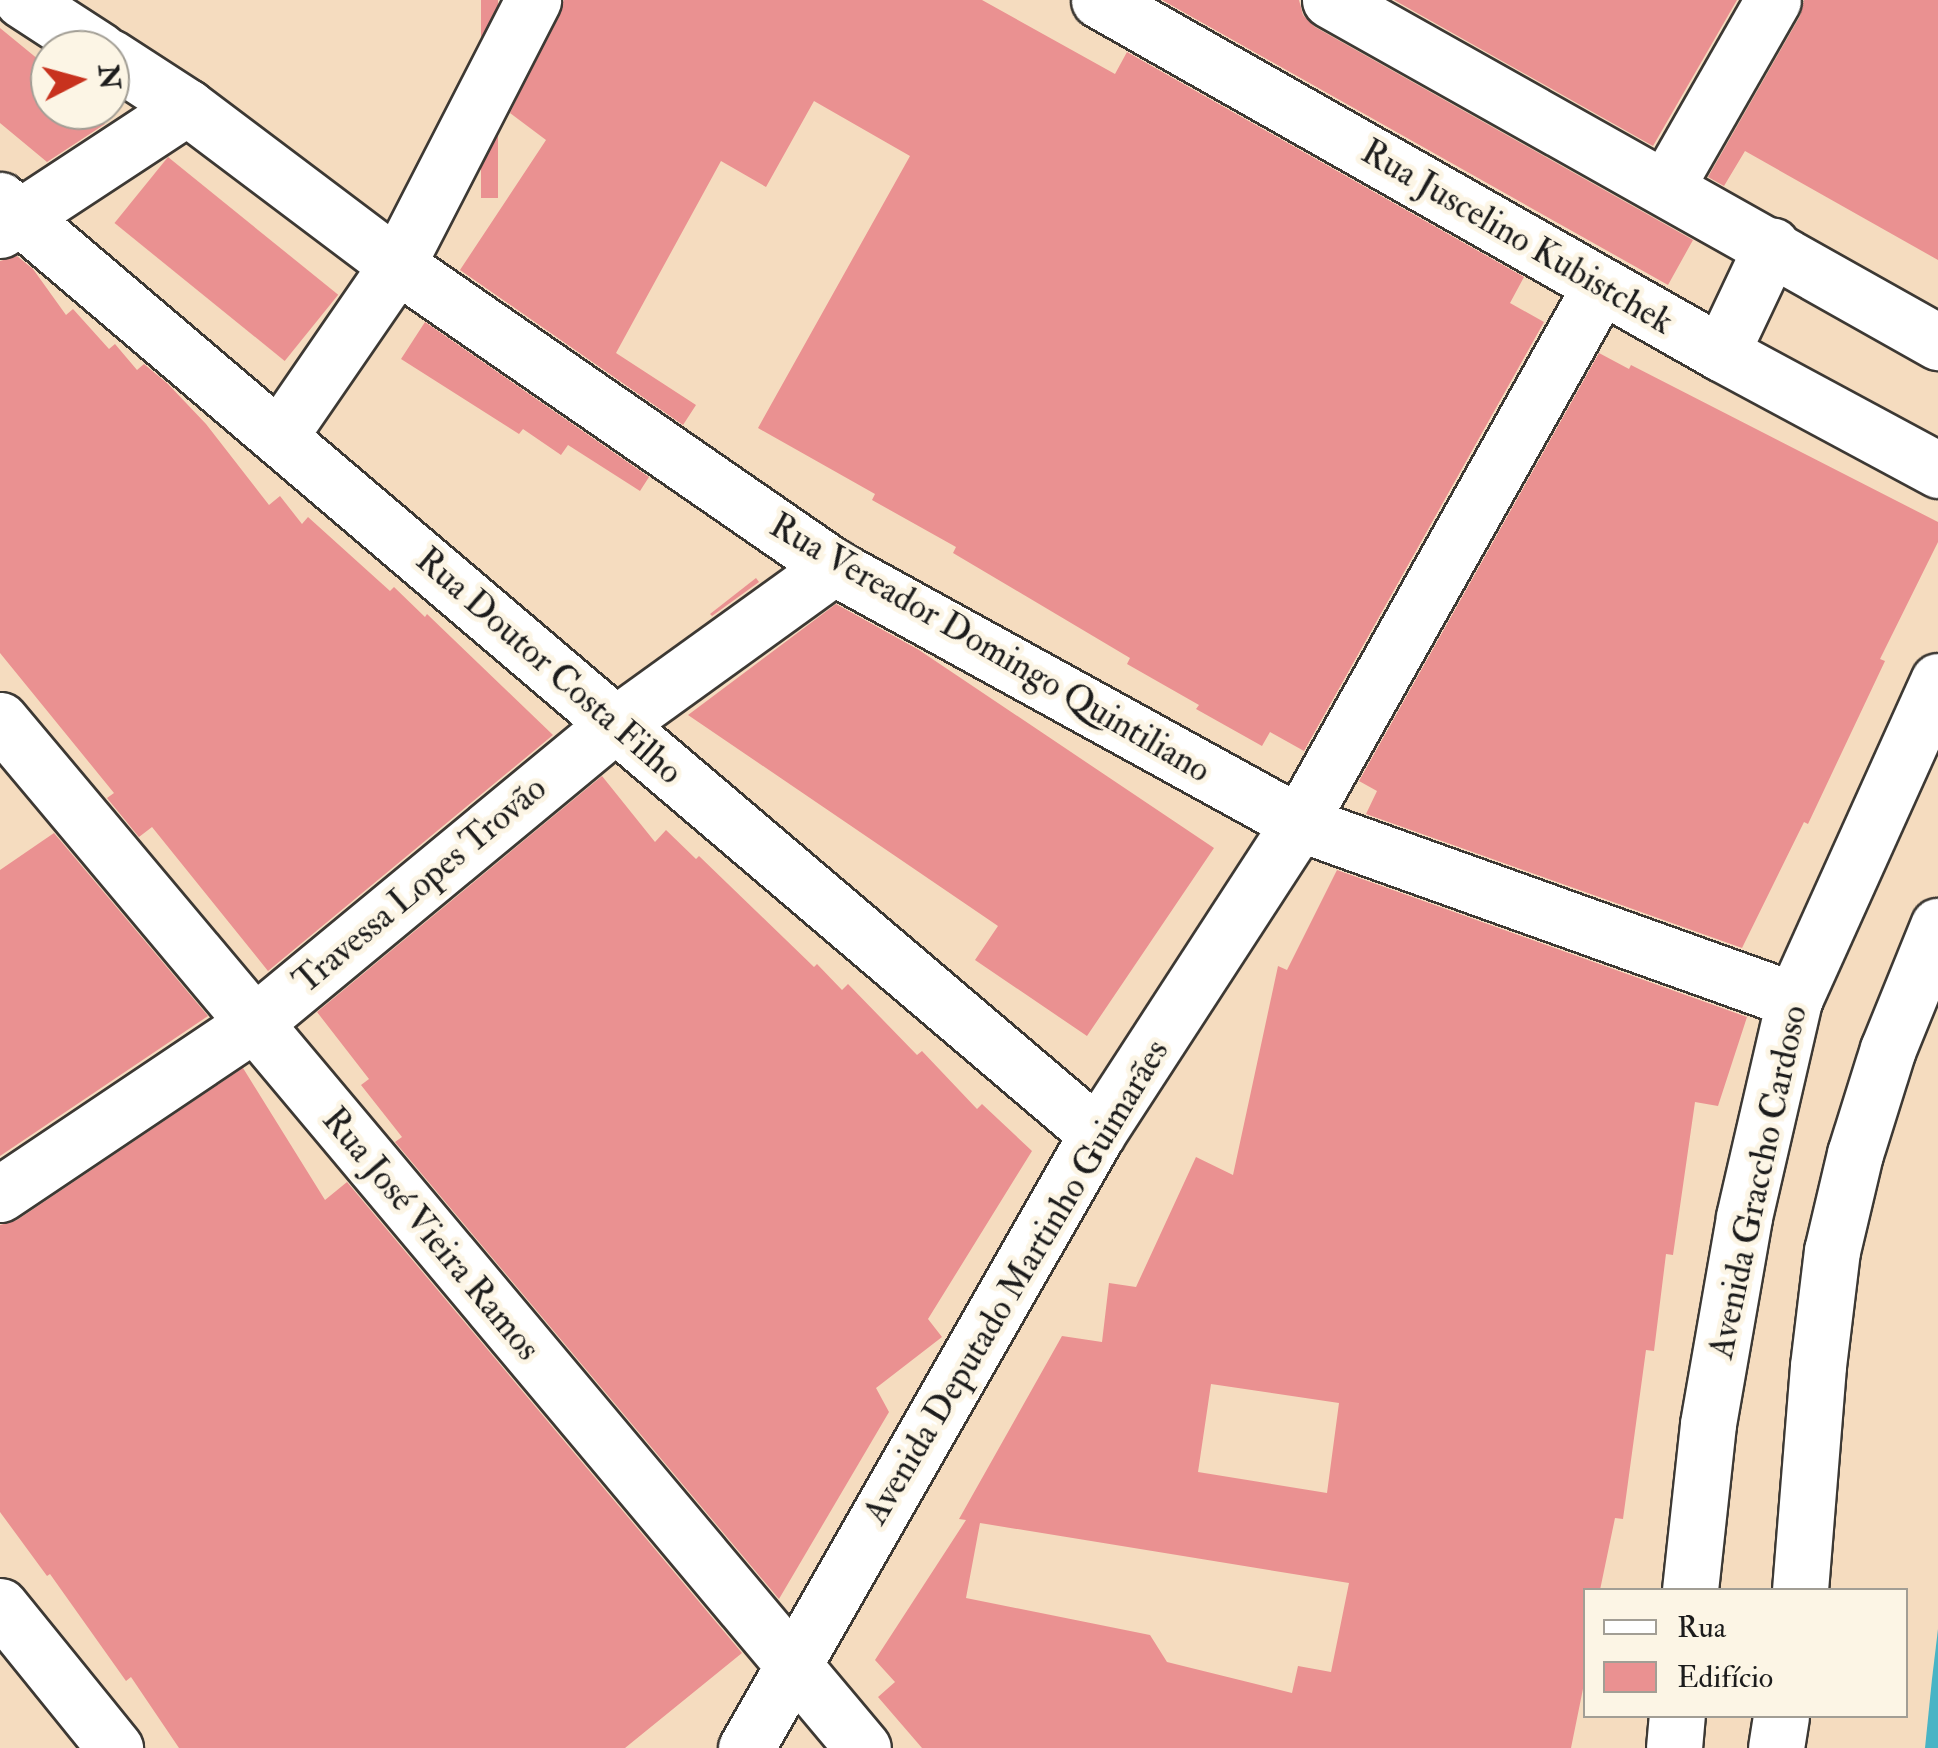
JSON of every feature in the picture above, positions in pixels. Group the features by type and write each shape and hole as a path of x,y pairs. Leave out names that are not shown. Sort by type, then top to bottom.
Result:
{"street":[{"path":"22,0 68,30"},
{"path":"280,436 396,266 533,0"},
{"name":"Rua Juscelino Kubistchek","path":"1099,0 1721,353 1938,470"},
{"path":"1330,0 1772,244 1938,342"},
{"path":"1666,186 1773,0"},
{"name":"Rua Vereador Domingo Quintiliano","path":"130,70 187,107 396,266 834,567 1299,823 1794,1000"},
{"path":"7,216 187,107"},
{"name":"Rua Doutor Costa Filho","path":"7,216 280,436 1097,1134"},
{"path":"1721,353 1772,244"},
{"name":"Avenida Deputado Martinho Guimarães","path":"746,1748 1097,1134 1299,823 1601,285"},
{"name":"Travessa Lopes Trovão","path":"0,1194 254,1022 616,724 834,567"},
{"name":"Avenida Graccho Cardoso","path":"1690,1588 1708,1424 1741,1235 1794,1000 1938,681"},
{"name":"Rua José Vieira Ramos","path":"0,720 863,1748"},
{"path":"1800,1588 1818,1366 1832,1251 1854,1154 1888,1048 1938,926"},
{"path":"0,1606 116,1748"},
{"path":"1674,1748 1677,1718"},
{"path":"1776,1748 1781,1718"}],"water":[{"path":"1938,1629 1938,1748 1925,1748 1932,1679"}],"building":[{"path":"481,0 498,0 498,198 481,198"},
{"path":"564,0 982,0 1115,74 1127,52 1524,277 1510,303 1544,322 1304,751 1270,732 1262,746 1196,709 1199,705 1127,664 1130,658 953,553 956,547 872,500 875,494 758,428 910,156 814,101 766,187 721,161 616,353 696,405 683,425 460,270 546,140 510,113"},
{"path":"1162,0 1299,0 1303,15 1315,27 1693,240 1668,285"},
{"path":"1394,0 1737,0 1653,146"},
{"path":"1804,0 1938,0 1938,260 1745,151 1724,186 1708,177 1800,16"},
{"path":"0,28 30,53 30,130 96,130 47,162 0,123"},
{"path":"168,157 338,295 285,361 115,223"},
{"path":"17,256 33,269 66,315 73,309 109,349 115,344 137,370 144,364 168,384 206,424 269,505 280,496 302,524 308,517 390,591 394,587 425,617 427,614 553,735 268,971 152,827 139,837 107,798 114,793 0,653 0,261"},
{"path":"425,322 649,477 640,491 568,445 561,455 523,429 519,434 401,359"},
{"path":"1599,353 1629,369 1631,365 1938,522 1938,542 1880,659 1885,661 1808,824 1804,822 1742,948 1366,814 1377,791 1359,781"},
{"path":"756,578 759,582 710,614"},
{"path":"836,604 919,650 1214,848 1087,1036 975,960 998,926 688,715"},
{"path":"602,776 655,842 666,830 696,859 699,856 814,967 817,964 842,990 848,984 917,1055 922,1051 977,1109 982,1104 1032,1151 928,1319 942,1337 876,1388 889,1412 779,1599 395,1142 402,1137 361,1085 369,1079 317,1012"},
{"path":"54,833 208,1016 0,1156 0,870"},
{"path":"1337,870 1747,1017 1718,1106 1695,1102 1673,1255 1666,1254 1654,1351 1646,1350 1623,1519 1615,1518 1600,1588 1583,1588 1583,1689 1571,1748 922,1748 878,1697 895,1682 875,1660 966,1520 959,1519 1062,1336 1102,1342 1109,1283 1136,1287 1196,1157 1233,1175 1278,966 1287,970","holes":["1211,1384 1339,1403 1327,1493 1198,1472","980,1523 1349,1583 1331,1672 1298,1666 1292,1693 1167,1662 1150,1635 966,1598"]},
{"path":"243,1068 325,1200 347,1182 742,1653 625,1748 179,1748 131,1677 126,1681 50,1574 47,1576 0,1512 0,1225 17,1220"}]}
